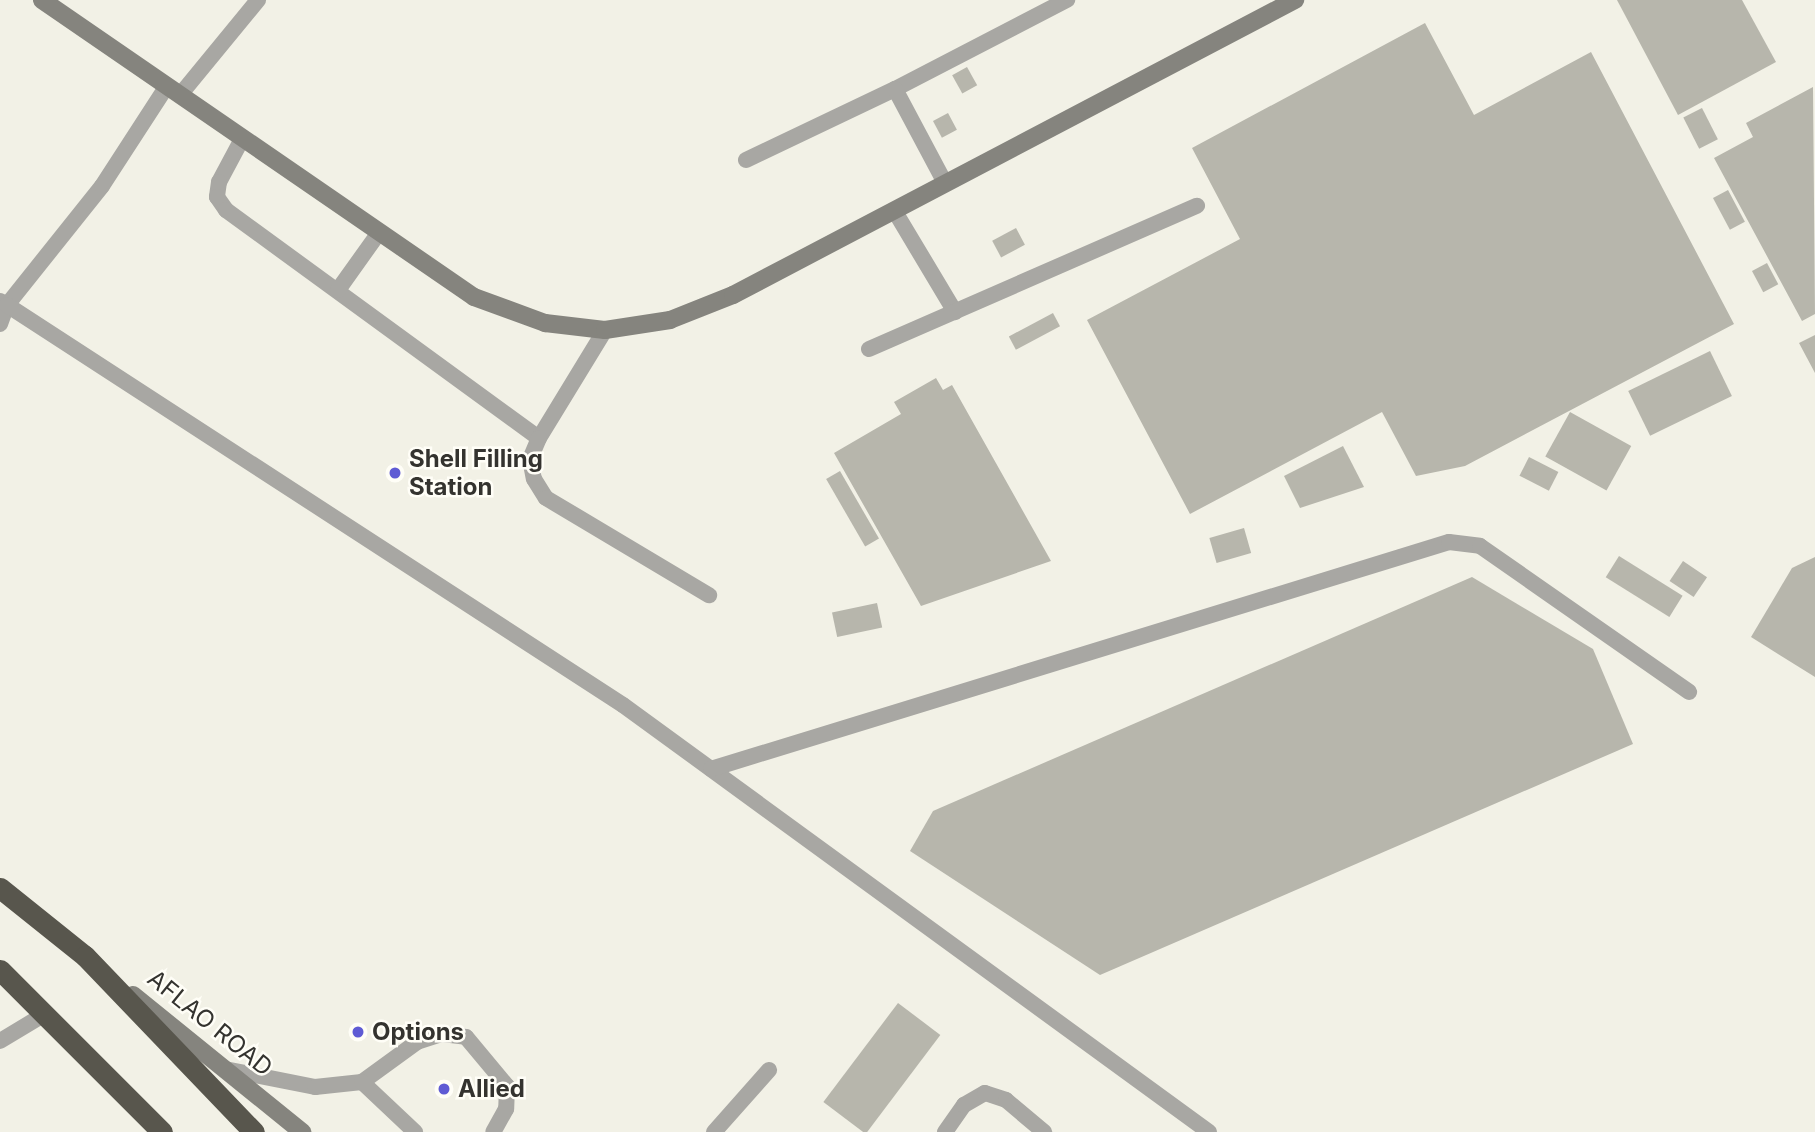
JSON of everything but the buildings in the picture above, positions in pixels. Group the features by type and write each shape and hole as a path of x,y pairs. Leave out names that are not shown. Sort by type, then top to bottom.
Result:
{"highway":[{"name":"AFLAO ROAD","path":"0,888 85,956 254,1132"},
{"path":"0,970 162,1132"}],"street":[{"path":"42,0 378,234 474,297 545,323 605,330 670,320 733,295 1295,0"},
{"name":"AFLAO ROAD","path":"85,956 302,1132"}],"lane":[{"path":"0,324 3,303 102,186 174,91 258,0"},
{"path":"746,160 895,89 1067,0"},
{"path":"895,89 945,183"},
{"path":"242,139 217,197 539,438"},
{"path":"869,349 1197,206"},
{"path":"894,210 955,312"},
{"path":"338,290 378,234"},
{"path":"3,303 623,705 1209,1132"},
{"path":"605,330 539,438 530,459 546,498 709,595"},
{"path":"711,769 1449,542 1480,546 1689,692"},
{"path":"0,1041 45,1014"},
{"path":"225,1069 315,1087 362,1082 417,1042 442,1034 466,1037 507,1086 506,1109 493,1132"},
{"path":"714,1132 769,1070"},
{"path":"362,1082 415,1132"},
{"path":"945,1132 964,1105 985,1093 1006,1100 1044,1132"}],"place":[{"name":"Shell Filling Station","path":"395,473"},
{"name":"Options","path":"358,1032"},
{"name":"Allied","path":"444,1089"}]}
